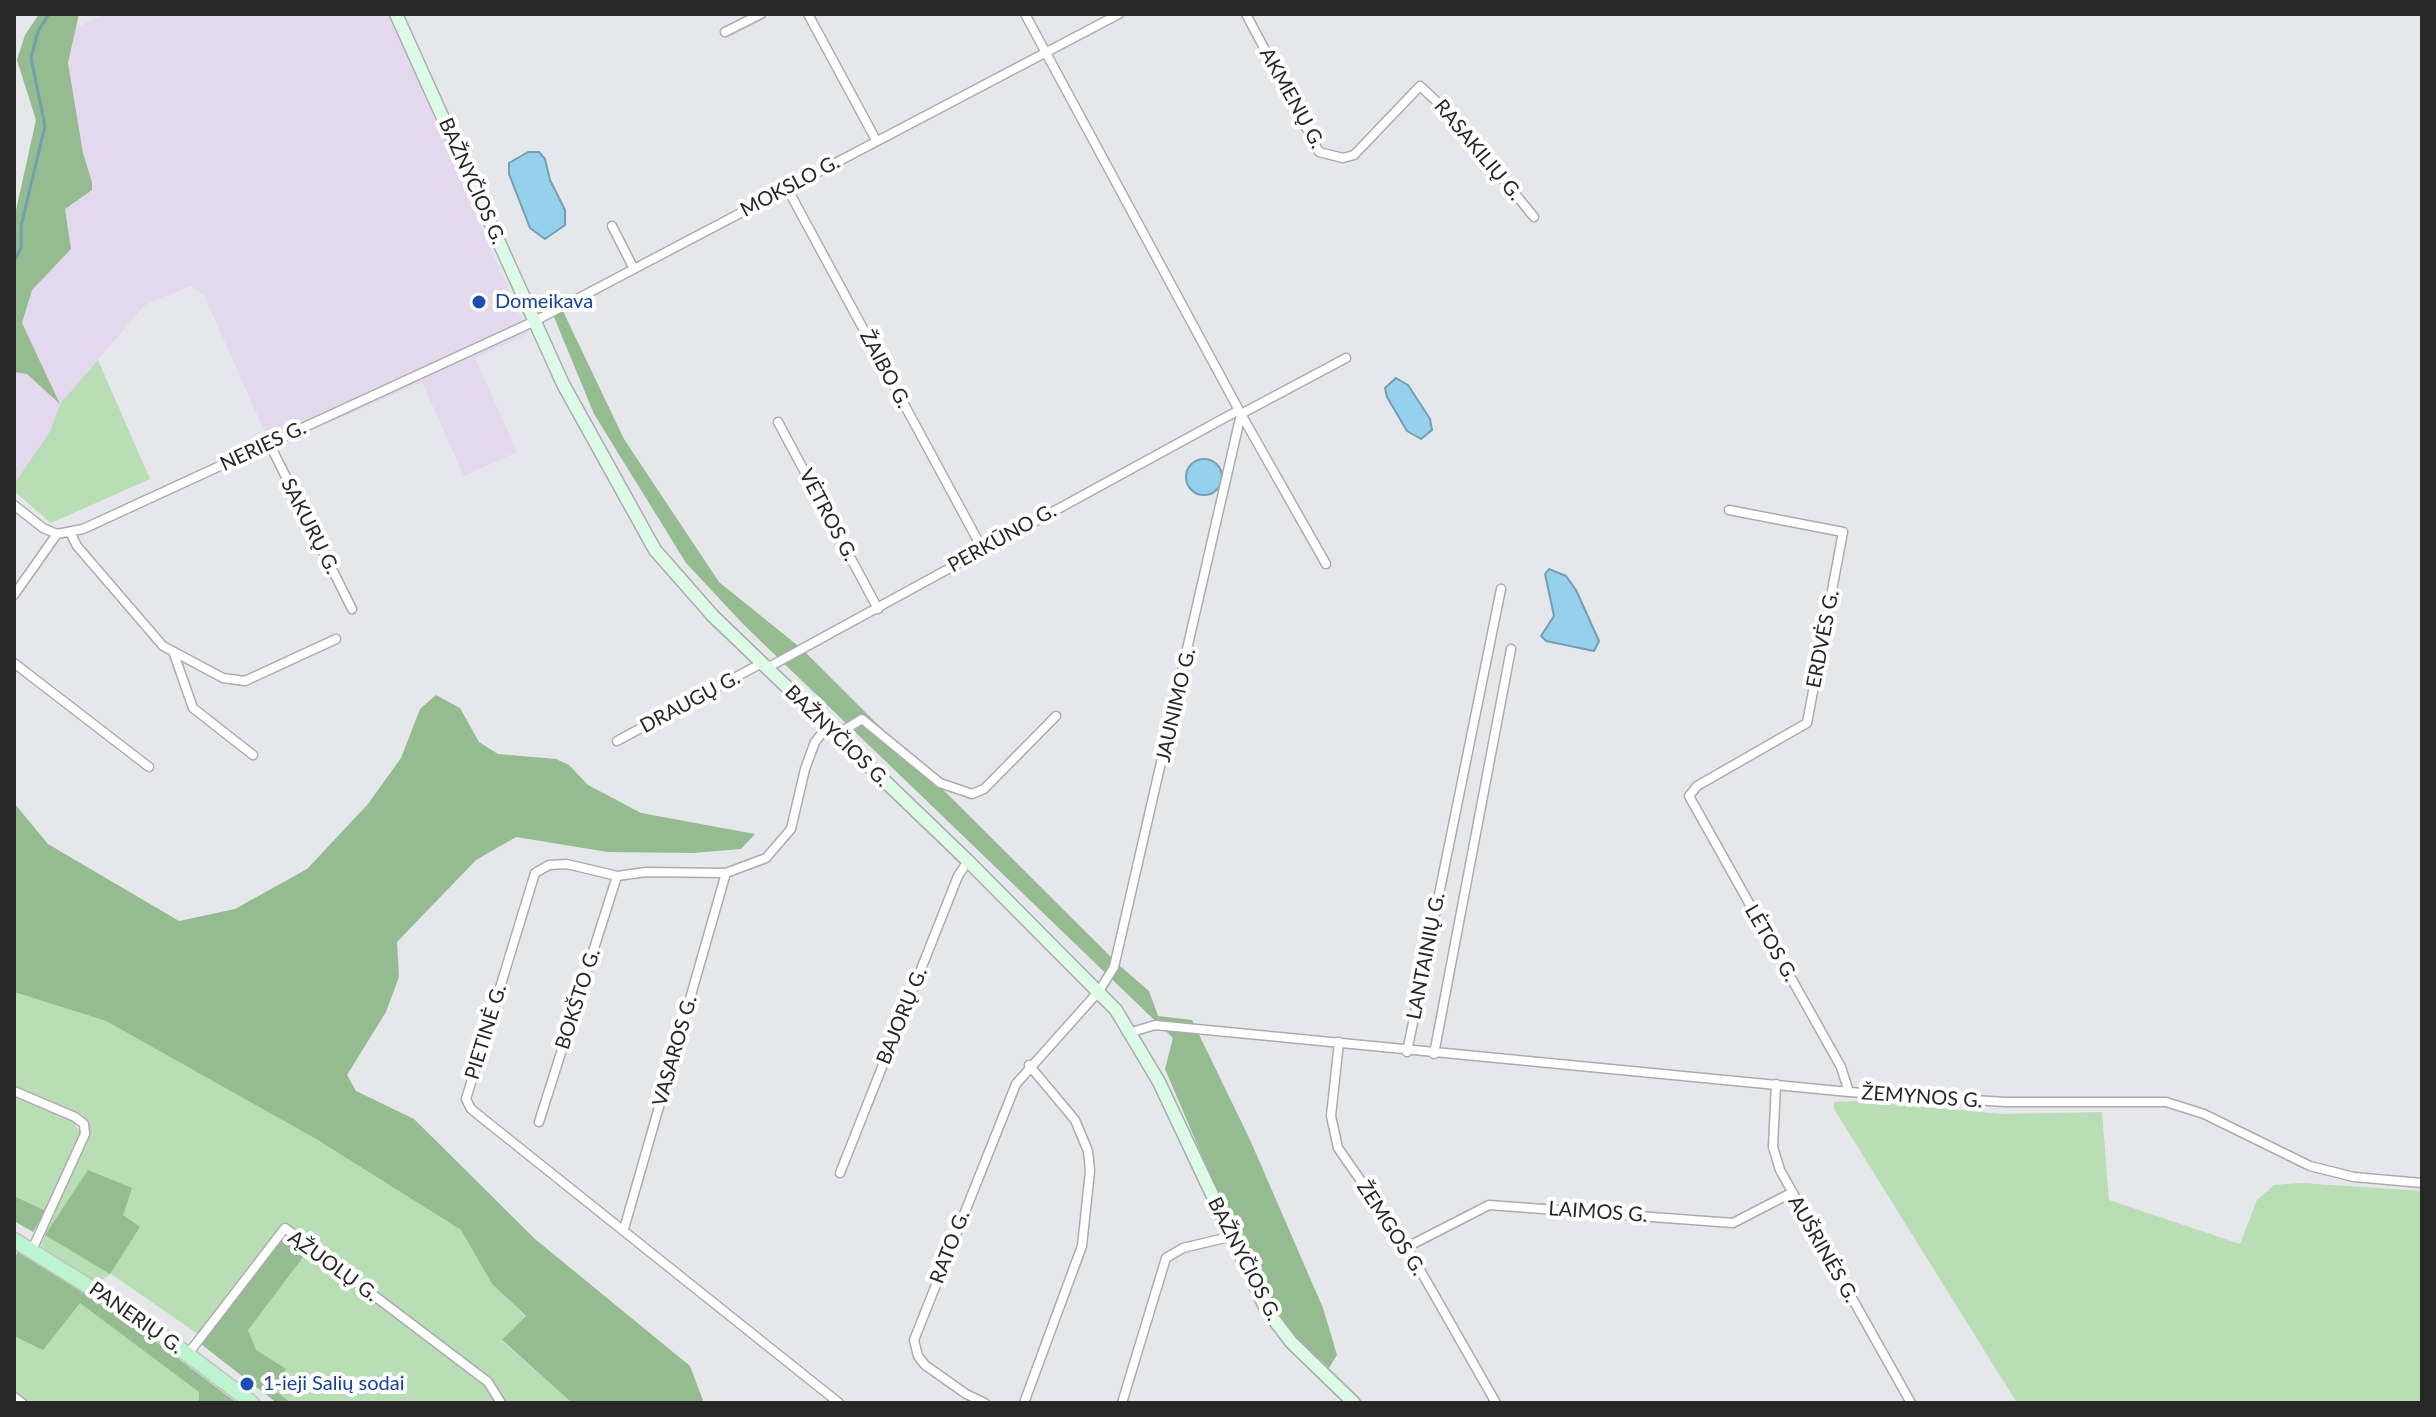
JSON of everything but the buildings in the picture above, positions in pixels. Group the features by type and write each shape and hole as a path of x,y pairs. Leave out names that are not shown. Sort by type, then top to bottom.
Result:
{"main road":[{"name":"BAŽNYČIOS G.","path":"396,14 563,384 655,550 691,594 1099,991 1132,1032 1229,1237 1279,1327 1354,1403"},
{"name":"PANERIŲ G.","path":"15,1243 101,1292 252,1403"}],"street":[{"path":"725,32 761,14"},
{"path":"808,14 876,140"},
{"path":"1025,14 1240,412 1326,564"},
{"path":"1045,53 1119,14"},
{"name":"AKMENŲ G.","path":"1246,14 1319,152 1343,158 1354,155 1420,86"},
{"name":"MOKSLO G.","path":"535,321 1045,53"},
{"name":"RASAKILIŲ G.","path":"1420,86 1450,114 1534,217"},
{"name":"ŽAIBO G.","path":"787,188 983,550"},
{"path":"612,226 634,269"},
{"name":"NERIES G.","path":"57,534 70,532 535,321"},
{"name":"PERKŪNO G.","path":"764,666 878,609 1240,412 1346,358"},
{"name":"JAUNIMO G.","path":"1099,991 1118,953 1240,412"},
{"name":"VĖTROS G.","path":"778,422 878,609"},
{"name":"SAKURŲ G.","path":"269,443 352,609"},
{"path":"14,505 43,528 57,534 14,595"},
{"name":"ERDVĖS G.","path":"1689,796 1697,786 1807,723 1843,532 1729,510"},
{"path":"70,532 77,546 146,630 174,654 223,678 245,681 336,639"},
{"name":"LANTAINIŲ G.","path":"1407,1052 1501,589"},
{"path":"1434,1054 1511,649"},
{"path":"174,654 193,708 253,755"},
{"path":"14,663 149,767"},
{"name":"DRAUGŲ G.","path":"617,741 764,666"},
{"path":"832,731 862,719 940,783 972,794 984,789 1056,716"},
{"name":"PIETINĖ G.","path":"832,731 815,742 805,769 791,829 766,858 726,873 646,872 617,876 567,864 549,865 535,873 466,1099 483,1119 839,1403"},
{"name":"LĖTOS G.","path":"1689,796 1841,1067 1849,1092"},
{"name":"BAJORŲ G.","path":"840,1173 958,876 968,861"},
{"name":"VASAROS G.","path":"624,1229 726,873"},
{"name":"BOKŠTO G.","path":"539,1122 617,876"},
{"name":"RATO G.","path":"985,1403 966,1394 925,1365 918,1356 914,1340 1006,1103 1029,1065 1099,991"},
{"path":"1132,1032 1155,1025 1339,1042 1407,1052"},
{"name":"ŽEMGOS G.","path":"1339,1042 1331,1116 1338,1148 1407,1247 1496,1403"},
{"name":"ŽEMYNOS G.","path":"1407,1052 1849,1092 2043,1104 2166,1102 2204,1114 2310,1166 2354,1177 2422,1183"},
{"path":"1024,1403 1082,1246 1090,1171 1088,1151 1075,1120 1029,1065"},
{"name":"AUŠRINĖS G.","path":"1776,1084 1773,1147 1791,1193 1911,1403"},
{"path":"14,1091 75,1117 84,1124 85,1134 32,1250"},
{"name":"LAIMOS G.","path":"1407,1247 1489,1205 1733,1223 1791,1193"},
{"name":"ĄŽUOLŲ G.","path":"188,1354 285,1228 488,1382 501,1403"},
{"path":"1122,1403 1166,1258 1183,1248 1229,1237"},
{"path":"14,1397 22,1403"}],"shaded area":[{"path":"106,14 389,14 528,334 475,358 517,452 464,476 422,382 279,445 263,428 204,295 191,286 145,305 60,404 51,432 14,484 14,372 27,374 59,401 22,323 32,290 71,249 65,209 92,182 83,153 68,63 73,29"}],"green space":[{"path":"39,14 79,14 68,63 83,153 92,182 92,190 65,209 71,249 32,290 22,323 60,404 27,374 14,372 14,219 36,120 17,60 25,35"},
{"path":"561,307 624,439 719,582 802,649 1120,966 1149,991 1158,1016 1192,1020 1251,1142 1323,1308 1337,1355 1329,1368 1297,1338 1272,1305 1235,1233 1165,1069 1173,1038 744,625 686,563 594,414 552,312"},
{"path":"98,360 150,479 51,523 14,491 14,484 50,432 60,404"},
{"path":"436,695 460,708 479,742 498,754 556,759 569,765 588,785 641,813 755,834 741,849 693,853 608,852 516,837 476,860 397,942 399,977 386,1012 347,1075 356,1091 414,1119 535,1239 690,1366 704,1403 572,1403 502,1340 526,1316 492,1284 461,1230 316,1139 106,1021 14,992 14,803 48,844 179,921 235,909 307,869 368,804 401,758 420,709"},
{"path":"14,992 106,1021 316,1139 461,1230 492,1284 526,1317 502,1341 572,1403 505,1403 490,1380 285,1222 198,1334 111,1274 97,1283 40,1247 88,1135 89,1125 14,1088"},
{"path":"14,1095 73,1120 81,1134 46,1211 14,1196"},
{"path":"1861,1101 2003,1114 2102,1112 2109,1200 2240,1244 2257,1200 2274,1185 2301,1183 2422,1191 2422,1403 2017,1403 1834,1109 1834,1102"},
{"path":"88,1170 132,1188 123,1215 140,1227 110,1274 45,1235"},
{"path":"14,1196 46,1211 33,1232 14,1221"},
{"path":"285,1236 485,1382 498,1403 277,1403 201,1344"},
{"path":"285,1236 307,1252 248,1330 256,1350 286,1369 273,1389 291,1403 277,1403 201,1344"},
{"path":"14,1248 147,1335 237,1403 14,1403"},
{"path":"19,1251 147,1335 237,1403 199,1403 199,1392 80,1303 43,1350 14,1336 14,1259"}],"water":[{"path":"528,152 539,152 545,159 550,180 565,210 565,225 545,239 530,228 509,174 509,163"},
{"path":"1396,378 1408,385 1430,419 1432,430 1421,439 1407,431 1387,397 1385,388"},
{"path":"1204,459 1217,464 1222,477 1217,490 1204,495 1191,490 1186,477 1191,464"},
{"path":"1549,569 1566,576 1576,590 1599,641 1594,651 1546,641 1541,636 1554,616 1545,574"}],"waterway":[{"path":"14,261 21,248 21,226 45,126 31,58 38,31 49,14"}],"place":[{"name":"Domeikava","path":"479,302"},
{"name":"1-ieji Salių sodai","path":"247,1384"}]}
